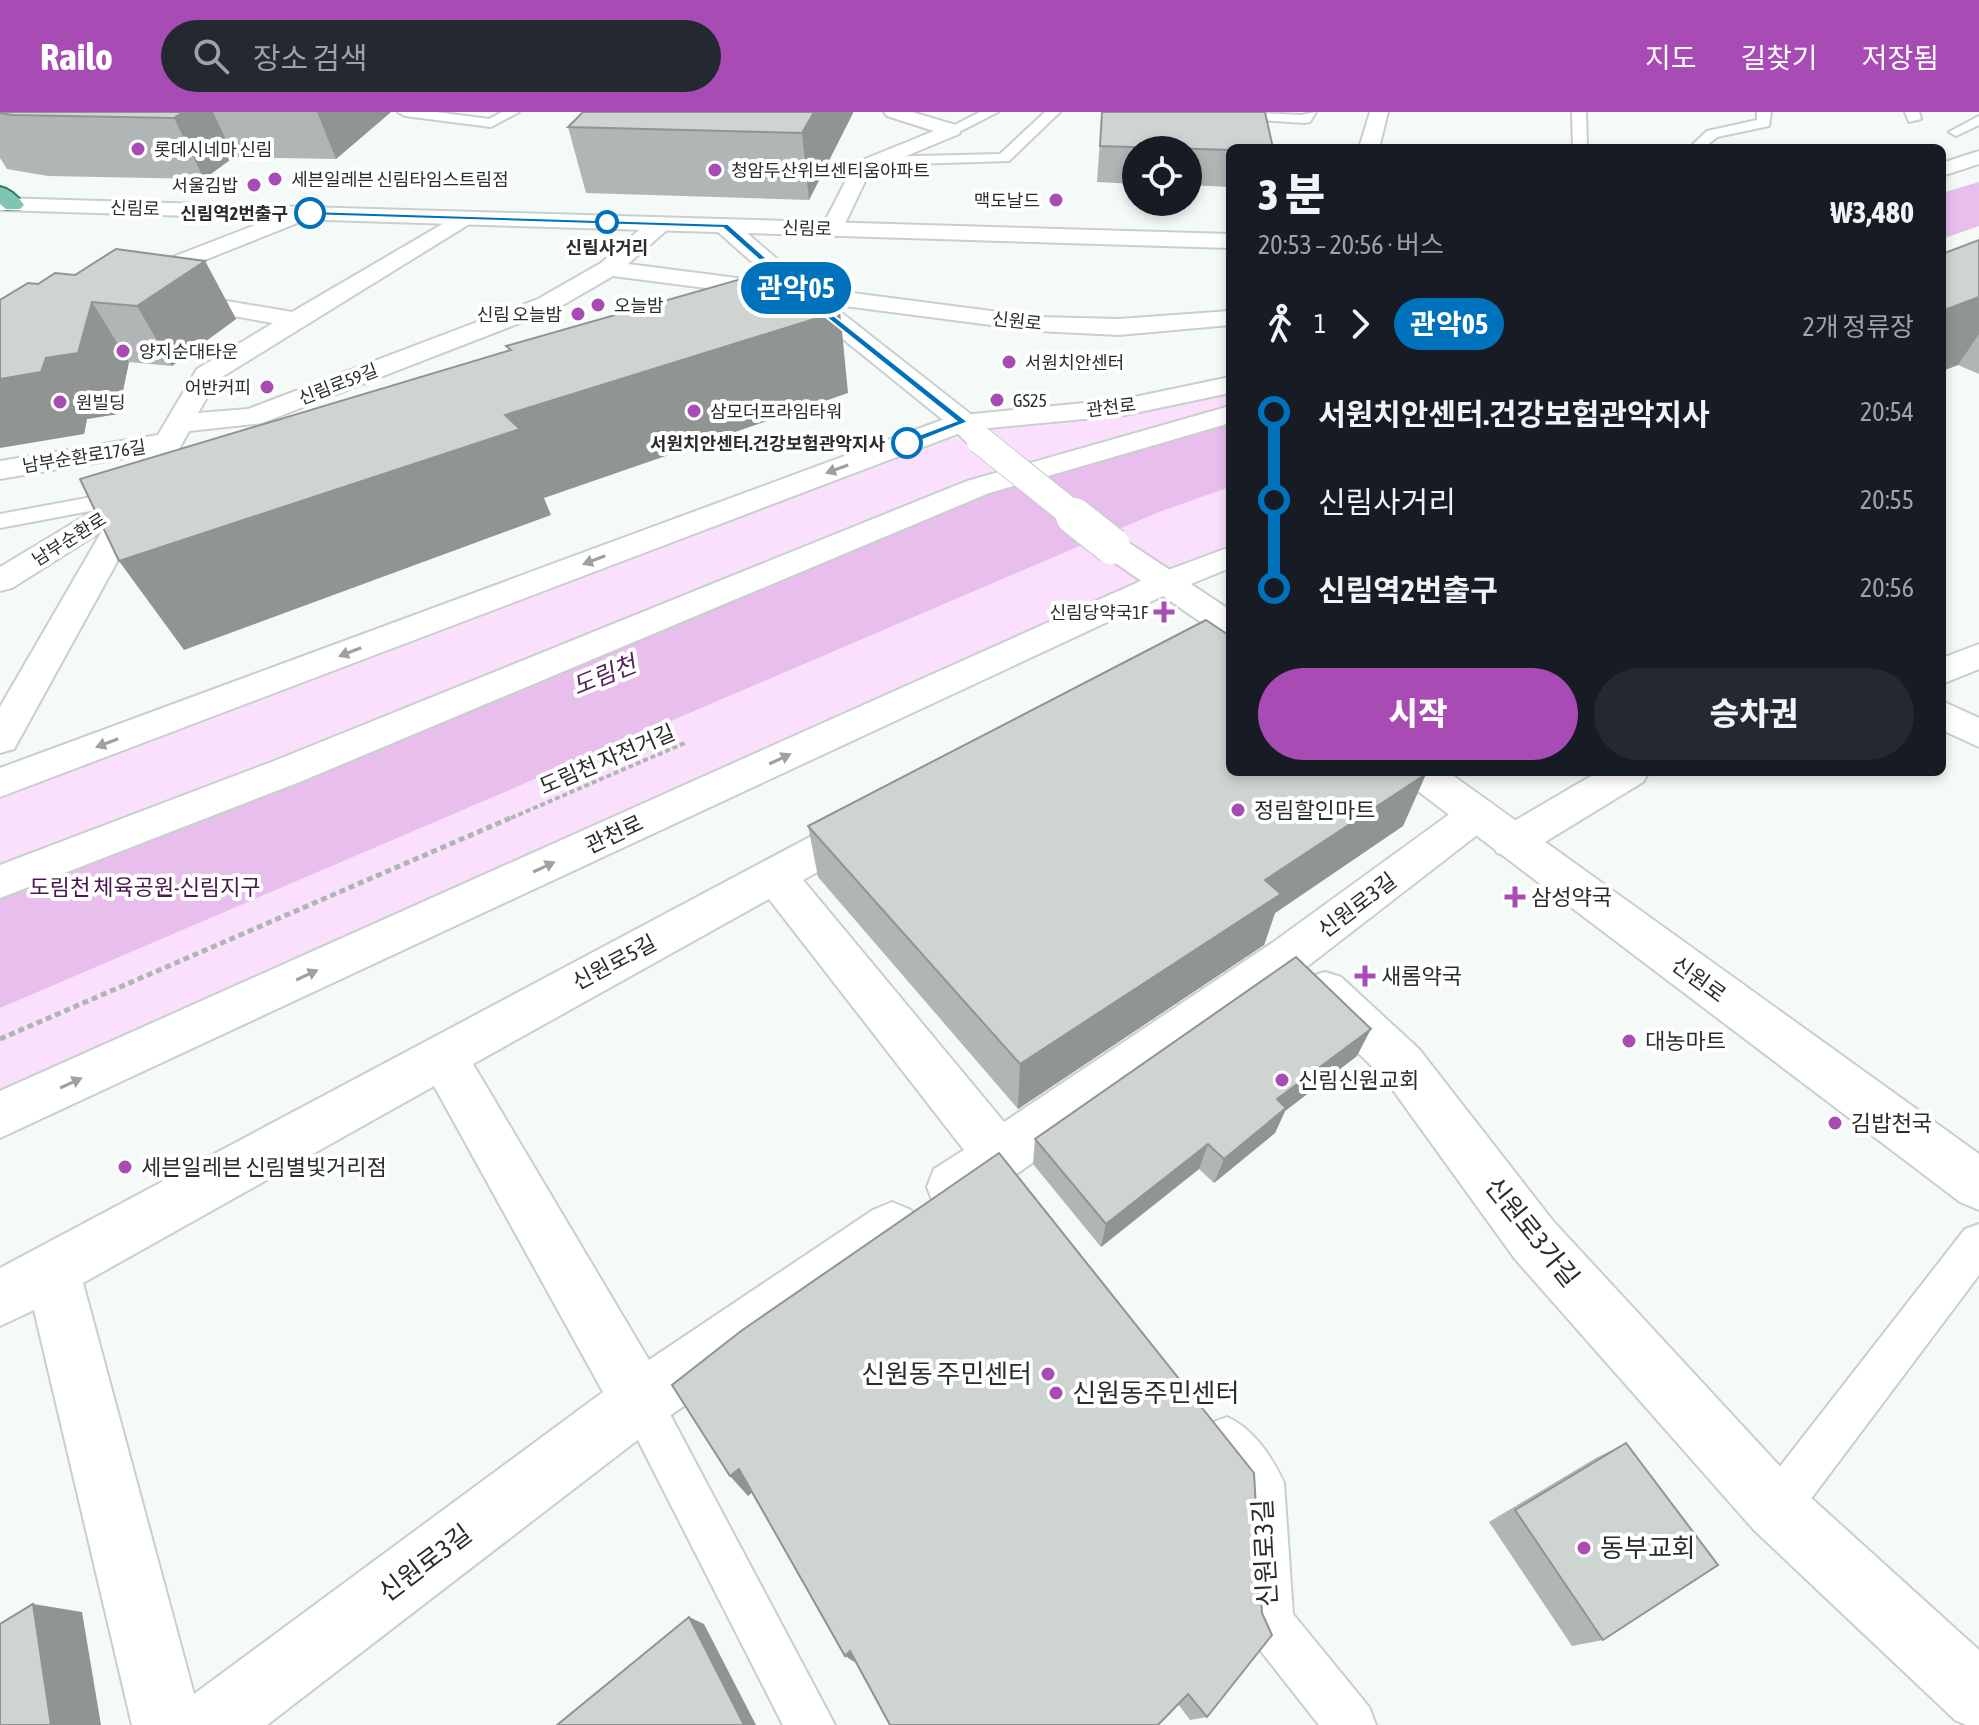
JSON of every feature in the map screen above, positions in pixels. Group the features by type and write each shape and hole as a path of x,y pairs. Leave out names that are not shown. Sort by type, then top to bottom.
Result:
{"street":[{"path":"894,112 952,130"},
{"path":"1370,144 1379,112"},
{"path":"832,229 862,167 952,130"},
{"path":"1946,169 1979,157"},
{"name":"신림로","path":"3,202 1226,241"},
{"path":"296,320 113,288 302,213"},
{"path":"0,740 206,375 463,218"},
{"name":"신림로59길","path":"174,432 252,417 547,304 609,268 660,224"},
{"path":"725,226 805,296 1112,546 1226,624"},
{"path":"609,268 805,296"},
{"path":"746,312 805,296"},
{"name":"신원로","path":"805,296 1079,327 1226,318"},
{"path":"492,325 516,339"},
{"name":"관천로","path":"0,783 971,431 1125,407 1226,386"},
{"path":"0,882 288,771 978,487 1226,415"},
{"name":"남부순환로176길","path":"0,470 174,432"},
{"name":"남부순환로","path":"0,581 138,496"},
{"name":"관천로","path":"0,1115 1164,583 1226,559"},
{"path":"1189,650 1226,629"},
{"path":"1946,670 1979,655"},
{"path":"1946,716 1979,734"},
{"name":"신원로","path":"1425,776 1979,1185"},
{"name":"신원로3길","path":"210,1725 640,1401 1014,1174 1288,956 1494,829 1620,776"},
{"name":"신원로5길","path":"0,1298 899,807"},
{"path":"775,875 1014,1174"},
{"name":"신원로3가길","path":"1288,956 1402,1064 1534,1240 1776,1508 1979,1696"},
{"path":"442,1055 640,1401"},
{"path":"52,1270 167,1725"}],"lane":[{"path":"405,112 491,123 512,112"},
{"path":"952,130 991,112"},
{"path":"878,161 1004,158 1053,112"},
{"path":"1245,112 1243,115 1305,119 1309,112"},
{"path":"1579,112 1580,144"},
{"path":"1701,144 1712,134 1764,123 1764,112"},
{"path":"1956,132 1979,120"},
{"path":"0,521 138,496"},
{"path":"1776,1508 1979,1243"},
{"path":"640,1401 810,1725"},
{"name":"신원로3길","path":"1203,1410 1261,1483 1269,1623 1351,1725"}],"path":[{"name":"도림천 자전거길","path":"0,1039 691,740"}],"green space":[{"name":"도림천 체육공원-신림지구","path":"1226,393 1226,548 0,1101 0,798 937,442 1000,426"}],"water":[{"path":"1979,182 1979,226 1946,238 1946,192"},
{"name":"도림천","path":"1226,415 1226,488 1159,512 0,1008 0,871 993,487"}],"building":[{"path":"0,112 183,112 174,118 12,115"},
{"path":"583,112 814,112 802,133 568,127"},
{"path":"1102,112 1265,112 1272,144 1226,144 1226,150 1202,149 1202,136 1122,136 1122,147 1100,146"},
{"path":"1979,240 1979,297 1946,309 1946,252"},
{"path":"116,249 205,261 137,306 92,302 78,353 46,358 41,372 0,379 0,300 28,283 38,284 55,273 75,275"},
{"path":"776,269 840,311 505,415 520,429 119,561 80,479 511,350 506,346"},
{"path":"1206,620 1226,633 1226,776 1423,776 1265,880 1281,894 1020,1064 808,826"},
{"path":"1296,957 1371,1029 1277,1099 1286,1108 1224,1159 1208,1144 1106,1224 1035,1139"},
{"path":"999,1153 1254,1473 1262,1613 1272,1635 1207,1717 1188,1694 1158,1725 890,1725 850,1651 845,1656 739,1469 730,1476 672,1385 741,1331"},
{"name":"동부교회","path":"1626,1443 1718,1565 1603,1640 1515,1510"},
{"path":"33,1604 51,1725 0,1725 0,1624"},
{"path":"689,1617 744,1725 557,1725"}],"bus line":[{"name":"관악05","path":"310,213 725,226 805,296 963,422 907,443"}],"place":[{"name":"롯데시네마 신림","path":"138,149"},
{"name":"청암두산위브센티움아파트","path":"715,170"},
{"name":"세븐일레븐 신림타임스트림점","path":"275,179"},
{"name":"서울김밥","path":"254,185"},
{"name":"맥도날드","path":"1056,200"},
{"name":"신림역2번출구","path":"310,213"},
{"name":"신림사거리","path":"607,222"},
{"name":"오늘밤","path":"598,305"},
{"name":"신림 오늘밤","path":"578,314"},
{"name":"양지순대타운","path":"123,351"},
{"name":"서원치안센터","path":"1009,362"},
{"name":"어반커피","path":"267,387"},
{"name":"GS25","path":"997,400"},
{"name":"원빌딩","path":"60,402"},
{"name":"삼모더프라임타워","path":"694,411"},
{"name":"서원치안센터.건강보험관악지사","path":"907,443"},
{"name":"신림당약국1F","path":"1164,612"},
{"name":"정림할인마트","path":"1238,810"},
{"name":"삼성약국","path":"1515,897"},
{"name":"새롬약국","path":"1365,976"},
{"name":"대농마트","path":"1629,1041"},
{"name":"신림신원교회","path":"1282,1080"},
{"name":"김밥천국","path":"1835,1123"},
{"name":"세븐일레븐 신림별빛거리점","path":"125,1167"},
{"name":"신원동 주민센터","path":"1048,1374"},
{"name":"신원동주민센터","path":"1056,1393"},
{"name":"동부교회","path":"1584,1548"}]}
